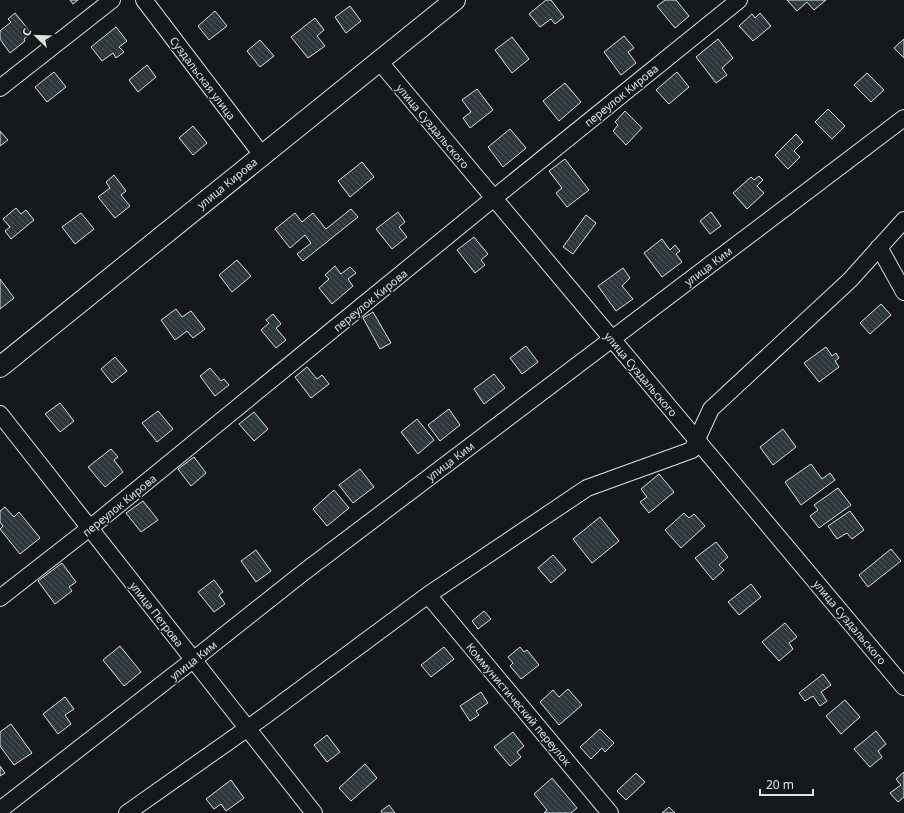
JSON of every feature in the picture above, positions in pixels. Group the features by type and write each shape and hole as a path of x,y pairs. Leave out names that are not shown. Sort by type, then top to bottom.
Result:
{"street":[{"path":"0,88 112,0"},
{"name":"Суздальская улица","path":"144,0 262,155"},
{"name":"улица Кирова","path":"0,367 455,0"},
{"name":"переулок Кирова","path":"0,598 90,528 739,0"},
{"name":"улица Суздальского","path":"379,61 904,687"},
{"name":"улица Ким","path":"0,810 194,660 304,572 904,118"},
{"path":"127,813 247,728 428,595 587,488 692,450 711,409 850,280 904,220"},
{"path":"879,248 904,292"},
{"name":"улица Петрова","path":"0,414 314,813"},
{"name":"Коммунистический переулок","path":"428,595 610,813"}],"building":[{"path":"70,0 78,0 73,4"},
{"path":"546,0 551,0 564,17 555,24 551,19 540,27 529,14"},
{"path":"665,0 676,0 689,16 675,28 657,6"},
{"path":"787,0 826,0 814,10 807,2 797,11"},
{"path":"350,6 361,21 346,33 335,17"},
{"path":"215,11 227,26 209,40 198,26"},
{"path":"15,13 31,33 24,39 25,41 10,53 0,39 0,31 11,22 8,19"},
{"path":"760,13 771,26 753,41 739,26 752,14 755,18"},
{"path":"315,18 324,30 317,36 325,46 308,58 291,37"},
{"path":"116,27 127,41 119,47 124,52 116,58 113,53 102,61 91,47"},
{"path":"624,36 634,48 628,52 636,63 621,75 604,52"},
{"path":"512,37 529,59 512,73 495,50"},
{"path":"718,39 733,58 722,68 727,75 716,83 696,57"},
{"path":"904,39 904,58 894,48"},
{"path":"260,40 274,56 260,67 247,51"},
{"path":"147,65 156,77 138,92 129,80"},
{"path":"54,72 66,87 47,102 35,87"},
{"path":"677,72 689,87 669,104 656,90"},
{"path":"867,73 884,90 871,102 854,85"},
{"path":"565,83 581,102 559,121 543,101"},
{"path":"477,89 493,110 470,128 463,118 471,112 462,100"},
{"path":"828,109 845,126 832,139 815,122"},
{"path":"625,111 642,128 626,145 613,131 618,125 615,122"},
{"path":"193,126 207,143 193,155 179,138"},
{"path":"510,129 526,148 503,167 488,147"},
{"path":"0,131 8,140 0,146"},
{"path":"796,134 803,142 794,151 800,157 788,169 775,155"},
{"path":"565,159 589,190 567,207 556,193 562,188 549,171"},
{"path":"362,162 374,177 350,197 338,181"},
{"path":"114,175 126,191 121,195 130,206 115,218 98,197 110,188 106,182"},
{"path":"759,176 763,180 757,186 764,193 747,209 733,193 751,177 754,180"},
{"path":"16,208 21,214 26,210 34,220 11,239 5,231 10,227 3,219"},
{"path":"351,209 358,217 303,261 297,254 311,243 305,235 290,248 275,229 295,213 302,222 313,213 326,229"},
{"path":"398,212 405,222 399,227 407,237 392,249 376,229"},
{"path":"711,212 721,226 710,234 700,221"},
{"path":"81,213 94,229 75,244 62,227"},
{"path":"586,215 596,223 573,254 563,247"},
{"path":"474,237 488,254 481,260 485,265 475,273 457,250"},
{"path":"662,239 670,250 675,245 680,251 676,254 682,262 662,277 644,253"},
{"path":"237,260 251,276 232,292 219,275"},
{"path":"335,266 341,274 350,267 356,273 348,279 353,286 332,304 319,288 329,279 325,275"},
{"path":"623,268 630,278 622,286 633,299 616,311 598,286"},
{"path":"0,279 14,298 0,309"},
{"path":"881,304 891,315 870,334 860,323"},
{"path":"176,309 182,317 191,311 205,329 193,338 187,331 175,340 161,320"},
{"path":"373,312 391,343 380,349 363,318"},
{"path":"273,314 281,324 276,328 286,340 276,348 261,330 269,323 266,320"},
{"path":"526,346 538,362 522,374 510,358"},
{"path":"826,347 832,356 836,353 839,358 835,361 839,367 819,382 804,363"},
{"path":"115,357 127,371 112,383 101,369"},
{"path":"307,367 317,379 322,375 329,384 311,398 295,377"},
{"path":"210,368 221,381 224,379 229,385 215,396 200,376"},
{"path":"494,374 505,388 484,404 474,389"},
{"path":"60,403 74,421 60,432 45,414"},
{"path":"449,409 460,425 440,441 428,425"},
{"path":"158,411 173,429 157,442 142,423"},
{"path":"254,412 268,429 254,441 239,424"},
{"path":"417,419 434,440 418,454 401,432"},
{"path":"783,429 796,447 773,465 760,447"},
{"path":"111,449 118,457 114,460 123,472 105,487 88,467"},
{"path":"194,457 206,473 191,486 178,469"},
{"path":"811,464 822,479 830,473 835,480 801,505 785,482"},
{"path":"360,469 374,487 353,503 339,485"},
{"path":"659,474 674,492 649,513 640,502 647,497 641,489"},
{"path":"838,488 851,505 819,528 810,516 818,510 814,505"},
{"path":"334,490 349,508 327,526 313,509"},
{"path":"143,501 158,520 141,532 126,513"},
{"path":"5,507 14,517 19,512 40,538 20,554 0,529 3,526 0,522 0,511"},
{"path":"850,511 864,530 852,539 847,533 837,539 828,526"},
{"path":"684,513 689,518 694,514 705,526 681,548 665,530"},
{"path":"600,517 619,541 592,563 573,539"},
{"path":"716,542 728,557 719,565 724,570 713,580 695,558"},
{"path":"891,549 901,561 868,587 859,575"},
{"path":"256,550 271,571 256,582 241,561"},
{"path":"553,555 566,570 551,583 538,568"},
{"path":"62,563 76,582 69,587 72,591 55,604 38,581"},
{"path":"214,580 223,592 219,595 225,604 214,612 198,592"},
{"path":"751,584 761,597 739,615 728,602"},
{"path":"484,611 491,619 478,629 472,621"},
{"path":"785,623 797,637 789,643 793,649 779,661 762,642"},
{"path":"120,646 141,672 124,686 103,660"},
{"path":"444,647 454,659 431,677 421,665"},
{"path":"520,647 524,652 527,650 539,665 521,679 510,666 513,663 508,657"},
{"path":"823,674 831,685 821,692 827,701 820,706 813,696 805,701 799,693"},
{"path":"568,689 582,705 559,725 540,702 553,690 559,697"},
{"path":"481,692 488,703 476,711 479,715 470,721 460,706"},
{"path":"65,697 74,709 65,715 71,724 58,734 43,714"},
{"path":"845,700 860,717 841,734 826,716"},
{"path":"11,724 32,753 14,765 0,746 0,732"},
{"path":"600,729 614,743 605,752 602,748 591,759 580,747"},
{"path":"876,731 886,744 878,751 882,757 870,767 854,749"},
{"path":"513,732 524,746 517,752 521,757 510,766 494,747"},
{"path":"327,735 340,752 327,762 314,745"},
{"path":"365,764 377,778 351,801 339,788"},
{"path":"0,766 5,773 0,776"},
{"path":"904,772 904,797 898,802 890,793 901,785 896,779"},
{"path":"636,773 645,782 626,800 617,791"},
{"path":"552,778 577,808 571,813 544,813 547,810 534,794"},
{"path":"231,780 244,798 226,811 221,804 214,809 206,799"},
{"path":"389,805 395,813 382,813 381,811"},
{"path":"669,807 675,813 662,813"}]}
